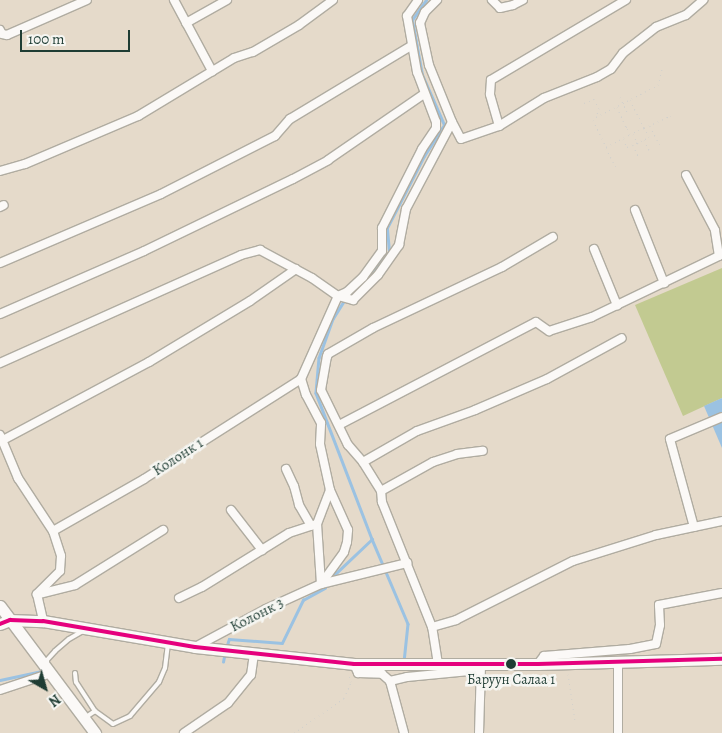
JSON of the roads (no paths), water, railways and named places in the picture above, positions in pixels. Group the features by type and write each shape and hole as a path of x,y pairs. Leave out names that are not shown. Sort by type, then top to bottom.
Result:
{"main road":[{"path":"0,606 5,622 49,670 95,733"},
{"path":"5,622 43,621 195,647 350,664 438,664 480,667 722,659"}],"street":[{"path":"0,30 2,34 7,35 87,0"},
{"path":"174,0 212,71"},
{"path":"186,23 227,0"},
{"path":"0,171 25,164 138,116 234,58 253,52 284,34 333,0"},
{"path":"321,584 344,552 348,530 330,490 320,444 321,423 300,379 343,298 363,277 382,251 382,228 422,149 436,128 436,122 424,94 411,46 406,16 418,0"},
{"path":"437,0 425,12 420,24 429,65 452,122 461,139 499,126 544,98 596,77 610,69 623,54 656,27 686,15 703,0"},
{"path":"492,0 500,8 514,5 522,0"},
{"path":"499,126 490,94 491,80 626,0"},
{"path":"0,263 161,194 275,136 290,119 411,46"},
{"path":"0,314 144,251 293,179 328,160 424,94"},
{"path":"0,363 241,255 260,250 296,269 343,298 353,300 378,276 399,245 406,209 452,122"},
{"path":"339,425 536,322 549,331 592,317 719,256 715,230 686,175"},
{"path":"636,210 664,283"},
{"path":"438,664 432,627 382,502 380,491 363,462 348,445 321,390 328,354 373,328 502,267 553,237"},
{"path":"594,249 617,305"},
{"path":"37,594 60,571 61,556 53,531 18,478 2,437 149,362 250,301 296,269"},
{"path":"363,462 417,431 475,410 547,379 622,338"},
{"name":"Колонк 1","path":"53,531 144,479 300,379"},
{"path":"694,527 670,440 722,417"},
{"path":"380,491 433,462 457,454 483,451"},
{"path":"286,469 294,486 298,505 314,525"},
{"path":"321,584 314,525 330,490"},
{"path":"231,510 262,550"},
{"path":"432,627 456,620 573,561 656,535 722,521"},
{"path":"179,598 289,533 314,525"},
{"path":"37,594 74,585 163,530"},
{"name":"Колонк 3","path":"195,647 266,609 321,584 407,563"},
{"path":"538,664 544,656 630,649 656,644 660,625 659,605 722,593"},
{"path":"37,594 43,621"},
{"path":"184,733 228,703 251,675 254,654"},
{"path":"618,662 618,733"},
{"path":"350,664 358,673 382,674 390,681 404,733"},
{"path":"390,681 407,676 480,667 479,733"},
{"path":"0,690 49,670"}],"lane":[{"path":"49,670 46,660 69,639 88,628"},
{"path":"74,673 76,682 95,711 113,724 130,716 159,682 165,668 168,642"},
{"path":"84,718 95,711"}],"water":[{"path":"722,398 722,448 704,406"}],"waterway":[{"path":"349,296 369,277 389,252 387,228 424,156 444,125 422,75 412,20 426,0"},
{"path":"345,300 333,319 319,358 316,393 372,539 408,624 404,660"},
{"path":"332,577 372,539"},
{"path":"227,645 229,639 282,643 303,600 325,588"},
{"path":"223,662 224,657"},
{"path":"0,680 39,672"}],"place":[{"name":"Баруун Салаа 1","path":"511,664"}]}
